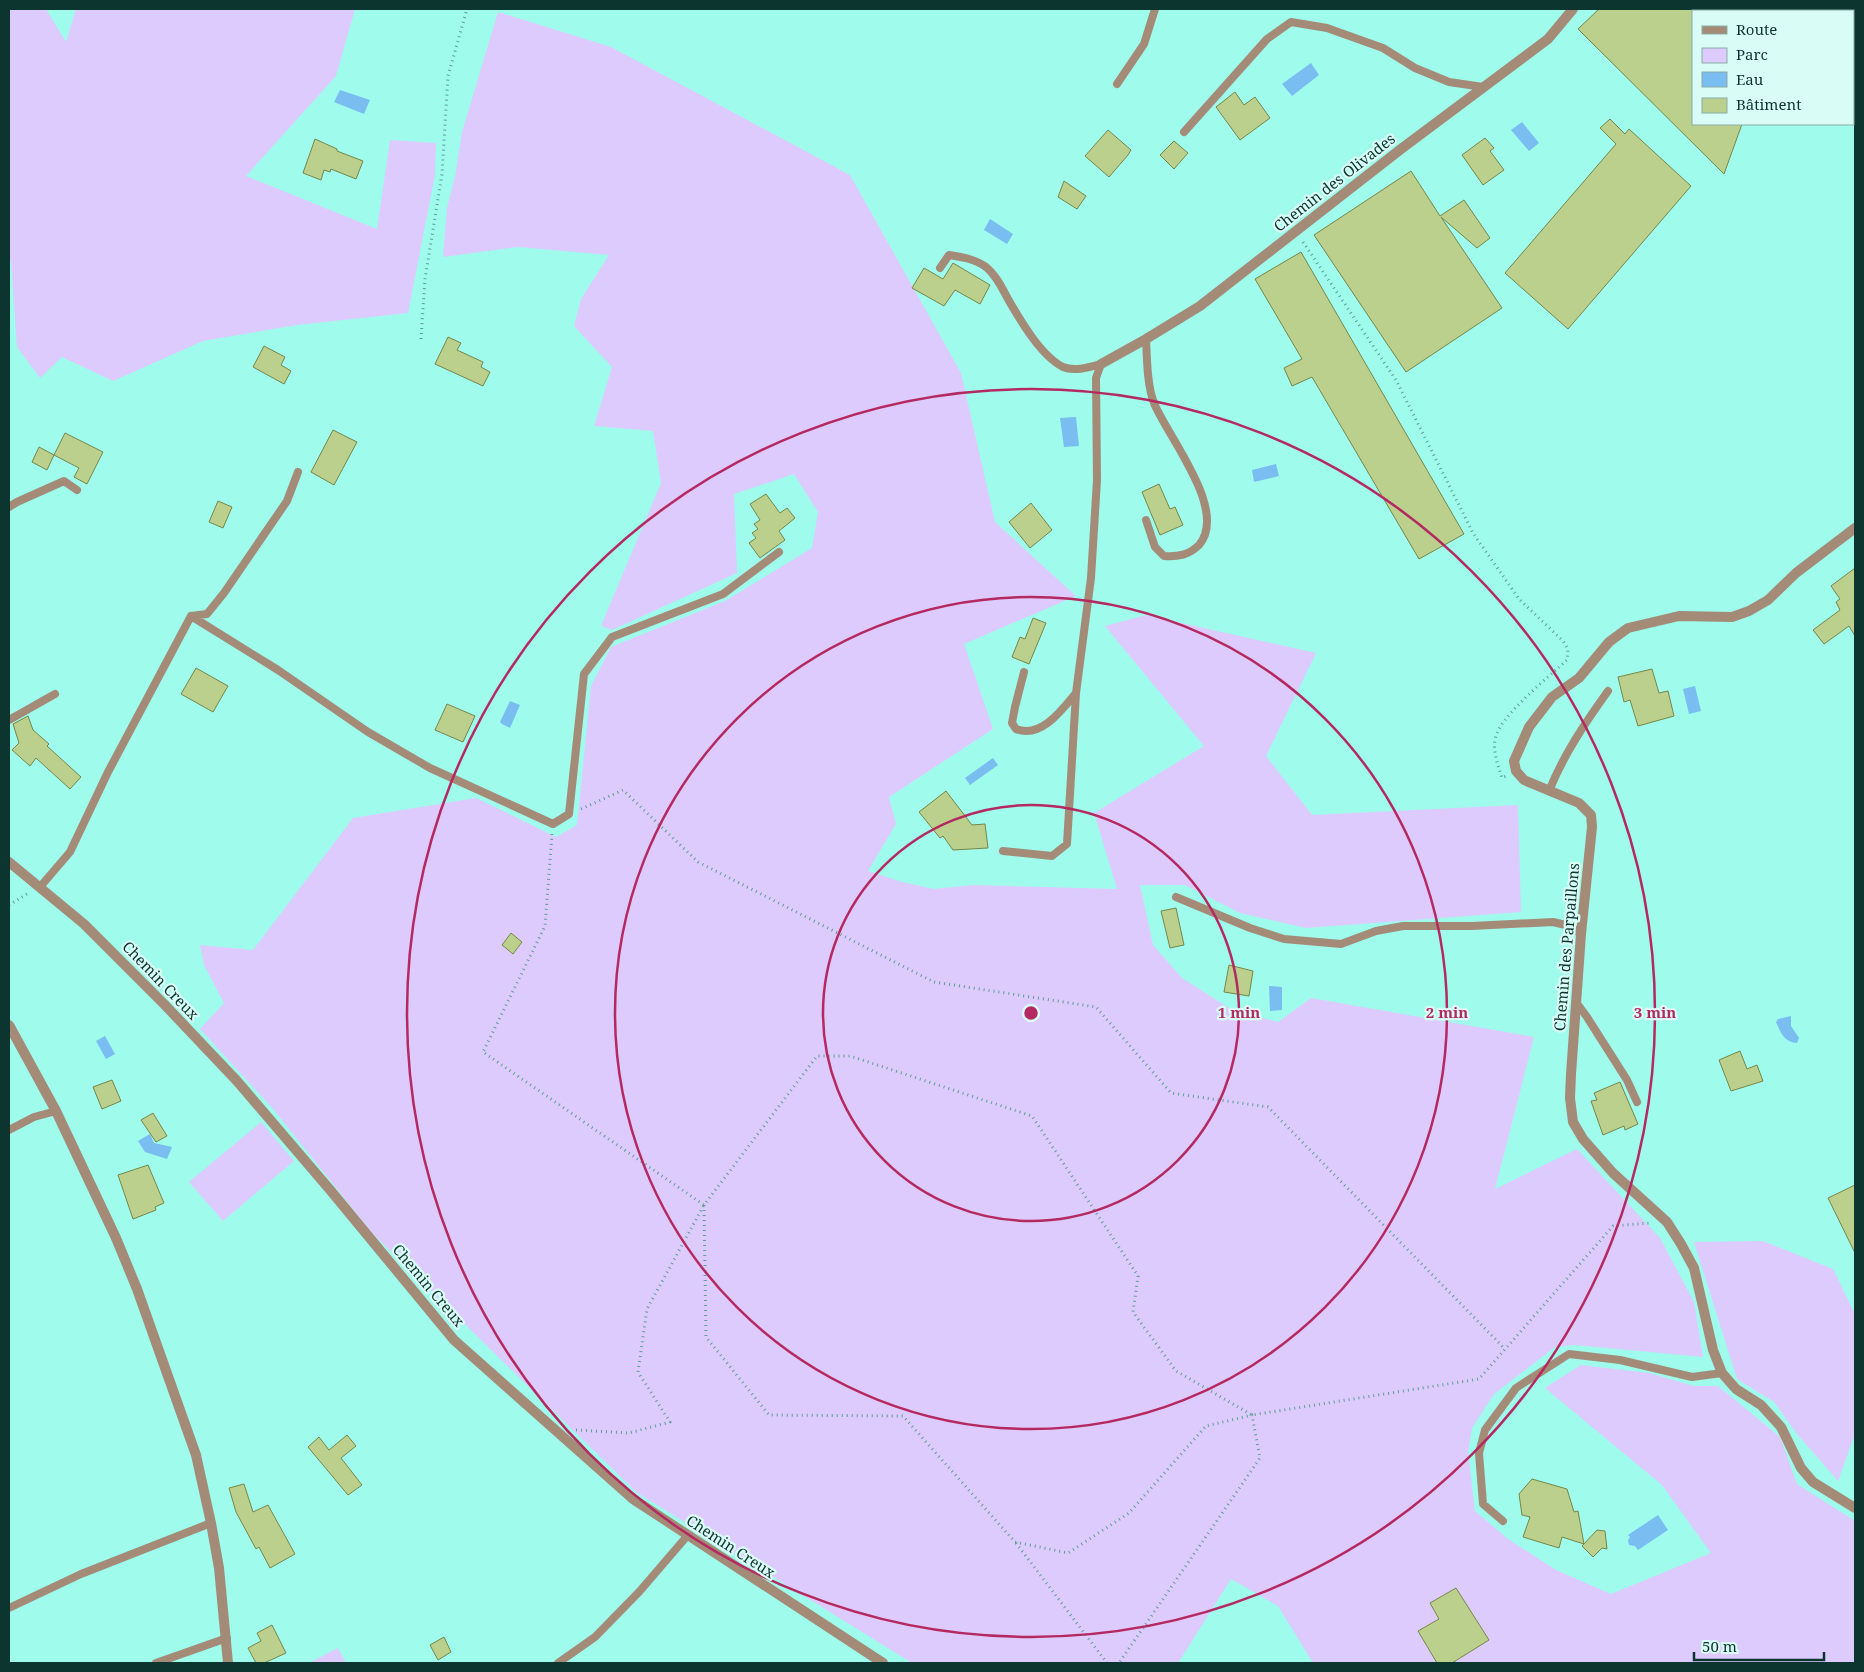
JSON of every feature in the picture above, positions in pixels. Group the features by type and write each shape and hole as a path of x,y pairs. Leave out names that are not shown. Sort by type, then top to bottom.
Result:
{"street":[{"name":"Chemin des Olivades","path":"1101,364 1200,306 1295,231 1548,39 1573,9"},
{"path":"1516,771 1514,761 1529,727 1552,697 1579,678 1609,642 1628,628 1679,616 1732,617 1749,611 1768,600 1796,574 1855,528"},
{"name":"Chemin des Parpaillons","path":"1516,771 1524,780 1579,803 1590,815 1592,827 1581,934 1570,1090 1573,1122 1583,1139 1613,1173 1667,1222 1694,1268 1713,1350 1722,1373 1736,1389 1761,1405 1781,1427 1800,1468 1813,1482 1855,1508"},
{"name":"Chemin Creux","path":"9,862 84,924 164,1004 236,1081 331,1190 454,1340 633,1499 883,1663"},
{"path":"9,1025 56,1111 116,1238 137,1289 196,1455 211,1523 227,1638 228,1663"}],"lane":[{"path":"1118,84 1144,44 1155,9"},
{"path":"1184,132 1267,39 1290,22 1327,28 1383,48 1415,68 1449,82 1483,87"},
{"path":"940,268 949,255 968,258 986,267 998,280 1025,328 1048,355 1064,368 1085,369 1101,364"},
{"path":"1146,339 1154,403 1192,471 1205,508 1208,524 1204,539 1192,552 1176,557 1164,556 1155,547 1146,520"},
{"path":"1003,851 1052,856 1067,844 1076,693 1091,578 1097,480 1096,378 1101,364"},
{"path":"191,616 207,614 224,594 287,501 298,472"},
{"path":"9,507 64,481 77,490"},
{"path":"191,616 278,670 368,732 430,768 553,824 569,814 584,674 612,637 723,594 779,552"},
{"path":"40,887 70,852 108,772 191,616"},
{"path":"1024,672 1012,723 1016,729 1024,732 1040,728 1058,715 1076,693"},
{"path":"1549,791 1556,773 1580,729 1608,691"},
{"path":"9,720 55,694"},
{"path":"1176,897 1250,928 1284,939 1341,944 1376,931 1404,926 1472,926 1553,922 1570,926 1581,934"},
{"path":"1576,1002 1627,1080 1637,1102"},
{"path":"9,1130 34,1116 56,1111"},
{"path":"1504,1520 1483,1504 1479,1453 1485,1430 1516,1388 1569,1354 1620,1360 1692,1378 1722,1373"},
{"path":"9,1608 81,1574 211,1523"},
{"path":"558,1663 595,1637 639,1592 688,1535"},
{"path":"156,1663 227,1638"}],"path":[{"path":"420,339 425,279 442,174 448,76 467,9"},
{"path":"1295,231 1396,380 1473,532 1520,599 1563,640 1568,649 1567,660 1505,718 1495,738 1496,760 1502,778 1516,771"},
{"path":"569,814 623,790 698,862 934,982 1096,1007 1171,1093 1268,1107 1505,1349"},
{"path":"553,824 545,926 483,1052 704,1205"},
{"path":"9,905 40,887"},
{"path":"556,1430 629,1433 670,1422 638,1372 648,1309 704,1205 817,1056 850,1056 1032,1116 1138,1276 1134,1312 1176,1371 1252,1415 1260,1458 1119,1663"},
{"path":"704,1205 706,1337 769,1416 902,1416 1016,1542 1107,1663"},
{"path":"1016,1542 1068,1553 1129,1513 1206,1426 1252,1415 1479,1379 1613,1226 1667,1222"}],"green space":[{"path":"9,9 46,9 66,42 76,9 355,9 336,76 246,176 377,229 390,140 436,143 435,175 408,313 297,325 203,341 113,381 62,357 40,378 17,347 11,262 9,259"},
{"path":"498,12 611,47 850,175 961,373 995,522 1076,596 964,644 993,729 889,797 896,824 868,871 902,882 933,889 974,885 1117,889 1094,813 1204,746 1105,626 1146,615 1316,653 1266,756 1312,815 1518,805 1521,912 1306,928 1240,913 1185,885 1140,885 1153,945 1182,978 1232,1010 1278,1022 1311,998 1534,1037 1495,1189 1577,1149 1660,1238 1694,1302 1703,1357 1575,1345 1555,1347 1494,1394 1472,1428 1468,1452 1475,1511 1508,1539 1556,1570 1611,1594 1711,1553 1662,1485 1545,1388 1581,1365 1649,1373 1694,1386 1718,1386 1780,1437 1797,1484 1855,1521 1855,1663 1313,1663 1278,1606 1231,1579 1178,1663 912,1663 636,1492 372,1233 274,1110 200,1029 224,1003 204,965 200,945 253,950 353,818 476,798 556,837 577,825 591,686 611,647 725,601 812,548 818,512 794,474 734,494 737,573 612,630 601,626 661,483 653,431 594,426 612,367 574,326 581,299 609,255 518,247 443,257 447,208 455,177 462,132"},
{"path":"261,1122 294,1161 223,1221 189,1182"},
{"path":"1763,1241 1833,1269 1855,1314 1855,1434 1838,1481 1797,1434 1774,1402 1737,1379 1694,1242"},
{"path":"338,1648 346,1663 309,1663"}],"water":[{"path":"1311,63 1319,75 1292,96 1282,84"},
{"path":"340,90 370,100 364,114 334,102"},
{"path":"1522,122 1539,143 1529,151 1511,130"},
{"path":"990,219 1013,234 1007,244 984,230"},
{"path":"1076,417 1079,446 1064,447 1060,418"},
{"path":"1276,464 1279,476 1254,482 1252,470"},
{"path":"1695,686 1701,711 1689,714 1683,689"},
{"path":"510,701 520,705 510,728 500,722"},
{"path":"993,758 998,765 970,785 965,778"},
{"path":"1269,986 1282,987 1282,1010 1270,1011"},
{"path":"1791,1016 1791,1026 1799,1038 1797,1043 1786,1039 1776,1022 1778,1019"},
{"path":"105,1036 115,1054 106,1059 96,1041"},
{"path":"150,1134 154,1143 172,1147 167,1159 145,1152 138,1141"},
{"path":"1658,1515 1668,1530 1638,1550 1635,1546 1629,1545 1628,1540 1630,1537 1628,1535"}],"building":[{"path":"1599,9 1693,9 1692,125 1742,125 1724,174 1578,29"},
{"path":"1235,92 1244,105 1255,97 1270,118 1240,140 1216,107"},
{"path":"1610,119 1625,134 1629,129 1691,186 1568,329 1505,273 1616,144 1600,128"},
{"path":"1108,130 1131,150 1109,177 1085,156"},
{"path":"1485,138 1494,148 1490,151 1504,170 1483,185 1462,155"},
{"path":"315,139 337,149 337,151 363,161 356,179 331,169 330,172 324,170 321,180 303,173"},
{"path":"1174,141 1188,153 1174,169 1160,155"},
{"path":"1411,171 1440,216 1464,200 1490,238 1477,248 1441,217 1502,308 1406,372 1314,235"},
{"path":"1064,181 1086,196 1077,209 1058,197"},
{"path":"1301,252 1464,534 1419,559 1312,377 1292,386 1284,368 1302,359 1255,279"},
{"path":"953,263 990,285 980,304 955,290 944,306 912,288 924,268 943,279"},
{"path":"448,337 461,343 457,350 483,362 481,367 490,372 483,386 435,364"},
{"path":"264,346 285,357 281,365 291,371 284,384 253,367"},
{"path":"333,430 357,442 334,485 311,472"},
{"path":"65,433 103,452 87,484 74,477 79,468 54,455"},
{"path":"39,447 54,455 47,470 32,462"},
{"path":"1159,484 1170,509 1175,507 1183,525 1160,535 1142,492"},
{"path":"766,494 780,513 787,508 795,518 779,531 785,540 760,558 749,543 756,538 752,533 758,529 754,524 760,520 750,504"},
{"path":"218,501 232,507 223,528 209,522"},
{"path":"1031,503 1052,530 1030,548 1009,522"},
{"path":"1855,568 1855,636 1849,626 1824,644 1813,630 1840,610 1836,602 1840,599 1831,586"},
{"path":"1033,618 1046,623 1029,664 1012,657 1020,637 1025,639"},
{"path":"196,668 228,686 213,712 181,694"},
{"path":"1652,669 1659,693 1668,691 1674,716 1638,726 1630,700 1624,702 1618,677"},
{"path":"447,704 475,716 463,742 435,730"},
{"path":"28,716 33,730 49,744 47,746 81,777 70,789 36,758 30,766 12,750 19,743 13,724"},
{"path":"946,791 972,825 985,824 988,848 953,850 943,836 940,838 919,812"},
{"path":"1176,908 1184,945 1170,948 1161,911"},
{"path":"511,933 522,942 513,954 502,945"},
{"path":"1229,965 1253,971 1249,996 1224,992"},
{"path":"1740,1051 1747,1069 1757,1065 1763,1081 1731,1091 1719,1060"},
{"path":"112,1080 121,1101 102,1109 93,1087"},
{"path":"1620,1082 1638,1124 1625,1130 1624,1126 1603,1135 1591,1101 1597,1100 1594,1093"},
{"path":"153,1113 167,1136 156,1142 141,1120"},
{"path":"148,1165 164,1203 155,1207 156,1210 133,1219 118,1175"},
{"path":"1855,1185 1855,1253 1828,1198"},
{"path":"347,1435 356,1446 341,1458 362,1485 348,1495 308,1447 319,1437 329,1450"},
{"path":"1532,1479 1567,1489 1574,1512 1578,1511 1584,1544 1562,1537 1559,1548 1523,1537 1530,1517 1522,1515 1519,1494"},
{"path":"244,1484 253,1512 268,1505 295,1554 270,1568 259,1547 256,1549 236,1512 229,1488"},
{"path":"1597,1530 1605,1531 1607,1549 1602,1548 1593,1557 1582,1546"},
{"path":"1456,1588 1489,1640 1452,1663 1437,1663 1418,1631 1439,1619 1430,1603"},
{"path":"272,1625 286,1653 264,1663 256,1663 248,1648 261,1641 257,1633"},
{"path":"444,1637 451,1652 438,1660 430,1645"}]}
